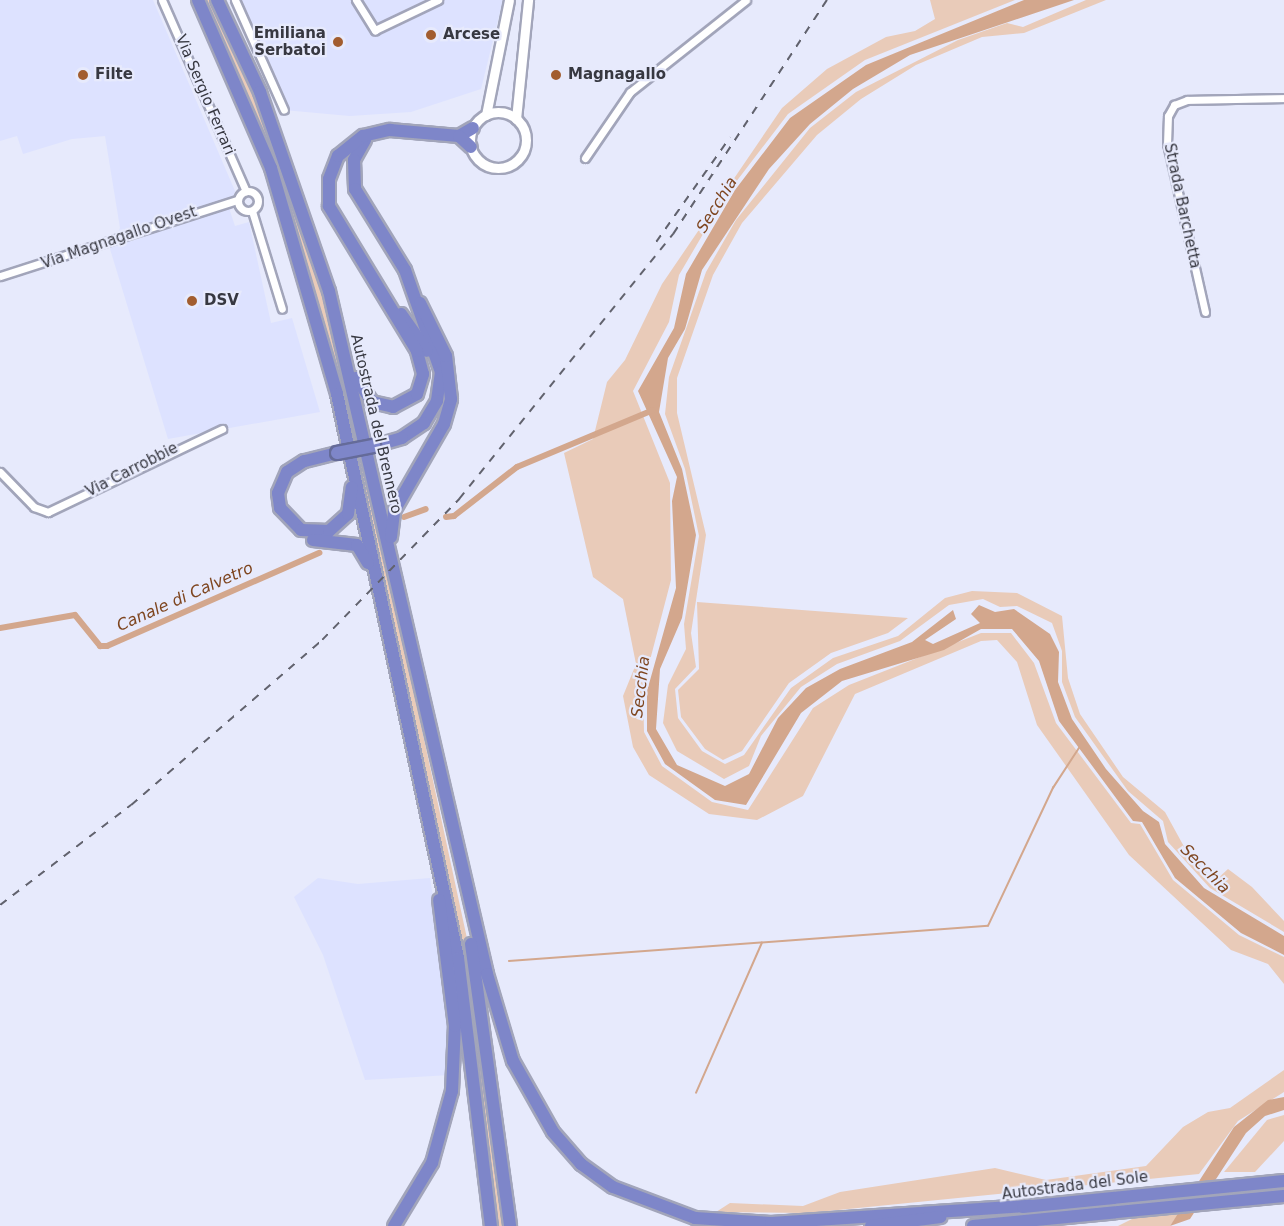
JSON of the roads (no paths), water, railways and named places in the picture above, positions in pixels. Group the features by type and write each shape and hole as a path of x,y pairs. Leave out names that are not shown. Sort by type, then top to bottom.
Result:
{"highway":[{"name":"Autostrada del Brennero","path":"198,0 271,168 337,394 427,807"},
{"name":"Autostrada del Brennero","path":"217,0 260,92 329,291 407,627 459,868"},
{"path":"329,291 362,393 372,402 393,407 417,394 423,367 339,230 327,192 338,156 379,131 459,136 473,128"},
{"path":"379,131 356,151 355,189 443,347 452,389 444,424 392,520 407,627"},
{"path":"459,136 471,147"},
{"path":"373,442 414,423 428,406 434,379 430,358 411,326 375,288"},
{"path":"385,618 364,550 349,542 298,536 273,508 272,489 282,467 300,455 336,450 413,433 432,413 440,394 440,365 412,291"},
{"path":"336,450 297,464 283,477 280,508 301,530 329,531 350,509 337,394"},
{"path":"394,1226 432,1163 454,1072 452,994 427,807"},
{"path":"427,807 458,958 491,1226"},
{"path":"459,868 519,1072 564,1147 613,1187 671,1211 732,1222 1029,1206"},
{"path":"459,868 510,1226"},
{"name":"Autostrada del Sole","path":"871,1226 1132,1194 1251,1182 1284,1181"},
{"name":"Autostrada del Sole","path":"973,1226 1126,1207 1243,1197 1284,1196"},
{"path":"987,1226 1000,1223"}],"main road":[{"path":"486,115 509,0"},
{"path":"516,119 500,112 486,115 473,128 471,147 489,166 512,163 525,144 516,119 528,0"}],"street":[{"name":"Via Sergio Ferrari","path":"162,0 246,191 258,200 252,211"},
{"path":"235,0 284,110"},
{"path":"356,0 375,30 438,0"},
{"path":"585,158 630,92 746,0"},
{"name":"Strada Barchetta","path":"1204,312 1167,144 1168,116 1174,105 1188,100 1284,98"},
{"path":"246,191 237,200 242,211 252,211 282,309"},
{"name":"Via Magnagallo Ovest","path":"0,276 237,200"},
{"name":"Via Carrobbie","path":"0,472 43,512 222,429"}],"waterway":[{"name":"Canale di Calvetro","path":"446,517 454,516 517,467 653,410"},
{"name":"Canale di Calvetro","path":"404,517 426,509"},
{"name":"Canale di Calvetro","path":"0,628 75,615 100,646 107,646 319,553"},
{"path":"509,961 988,926 1053,788 1079,748"},
{"path":"696,1093 762,943"}],"railway":[{"path":"0,905 131,805 322,640 459,499 673,234 827,0"},
{"path":"656,242 730,137"}],"place":[{"name":"Arcese","path":"431,35"},
{"name":"Emiliana Serbatoi","path":"338,42"},
{"name":"Filte","path":"83,75"},
{"name":"Magnagallo","path":"556,75"},
{"name":"DSV","path":"192,301"}],"water label":[{"name":"Secchia","path":"717,205"},
{"name":"Secchia","path":"641,687"},
{"name":"Secchia","path":"1205,869"}]}
